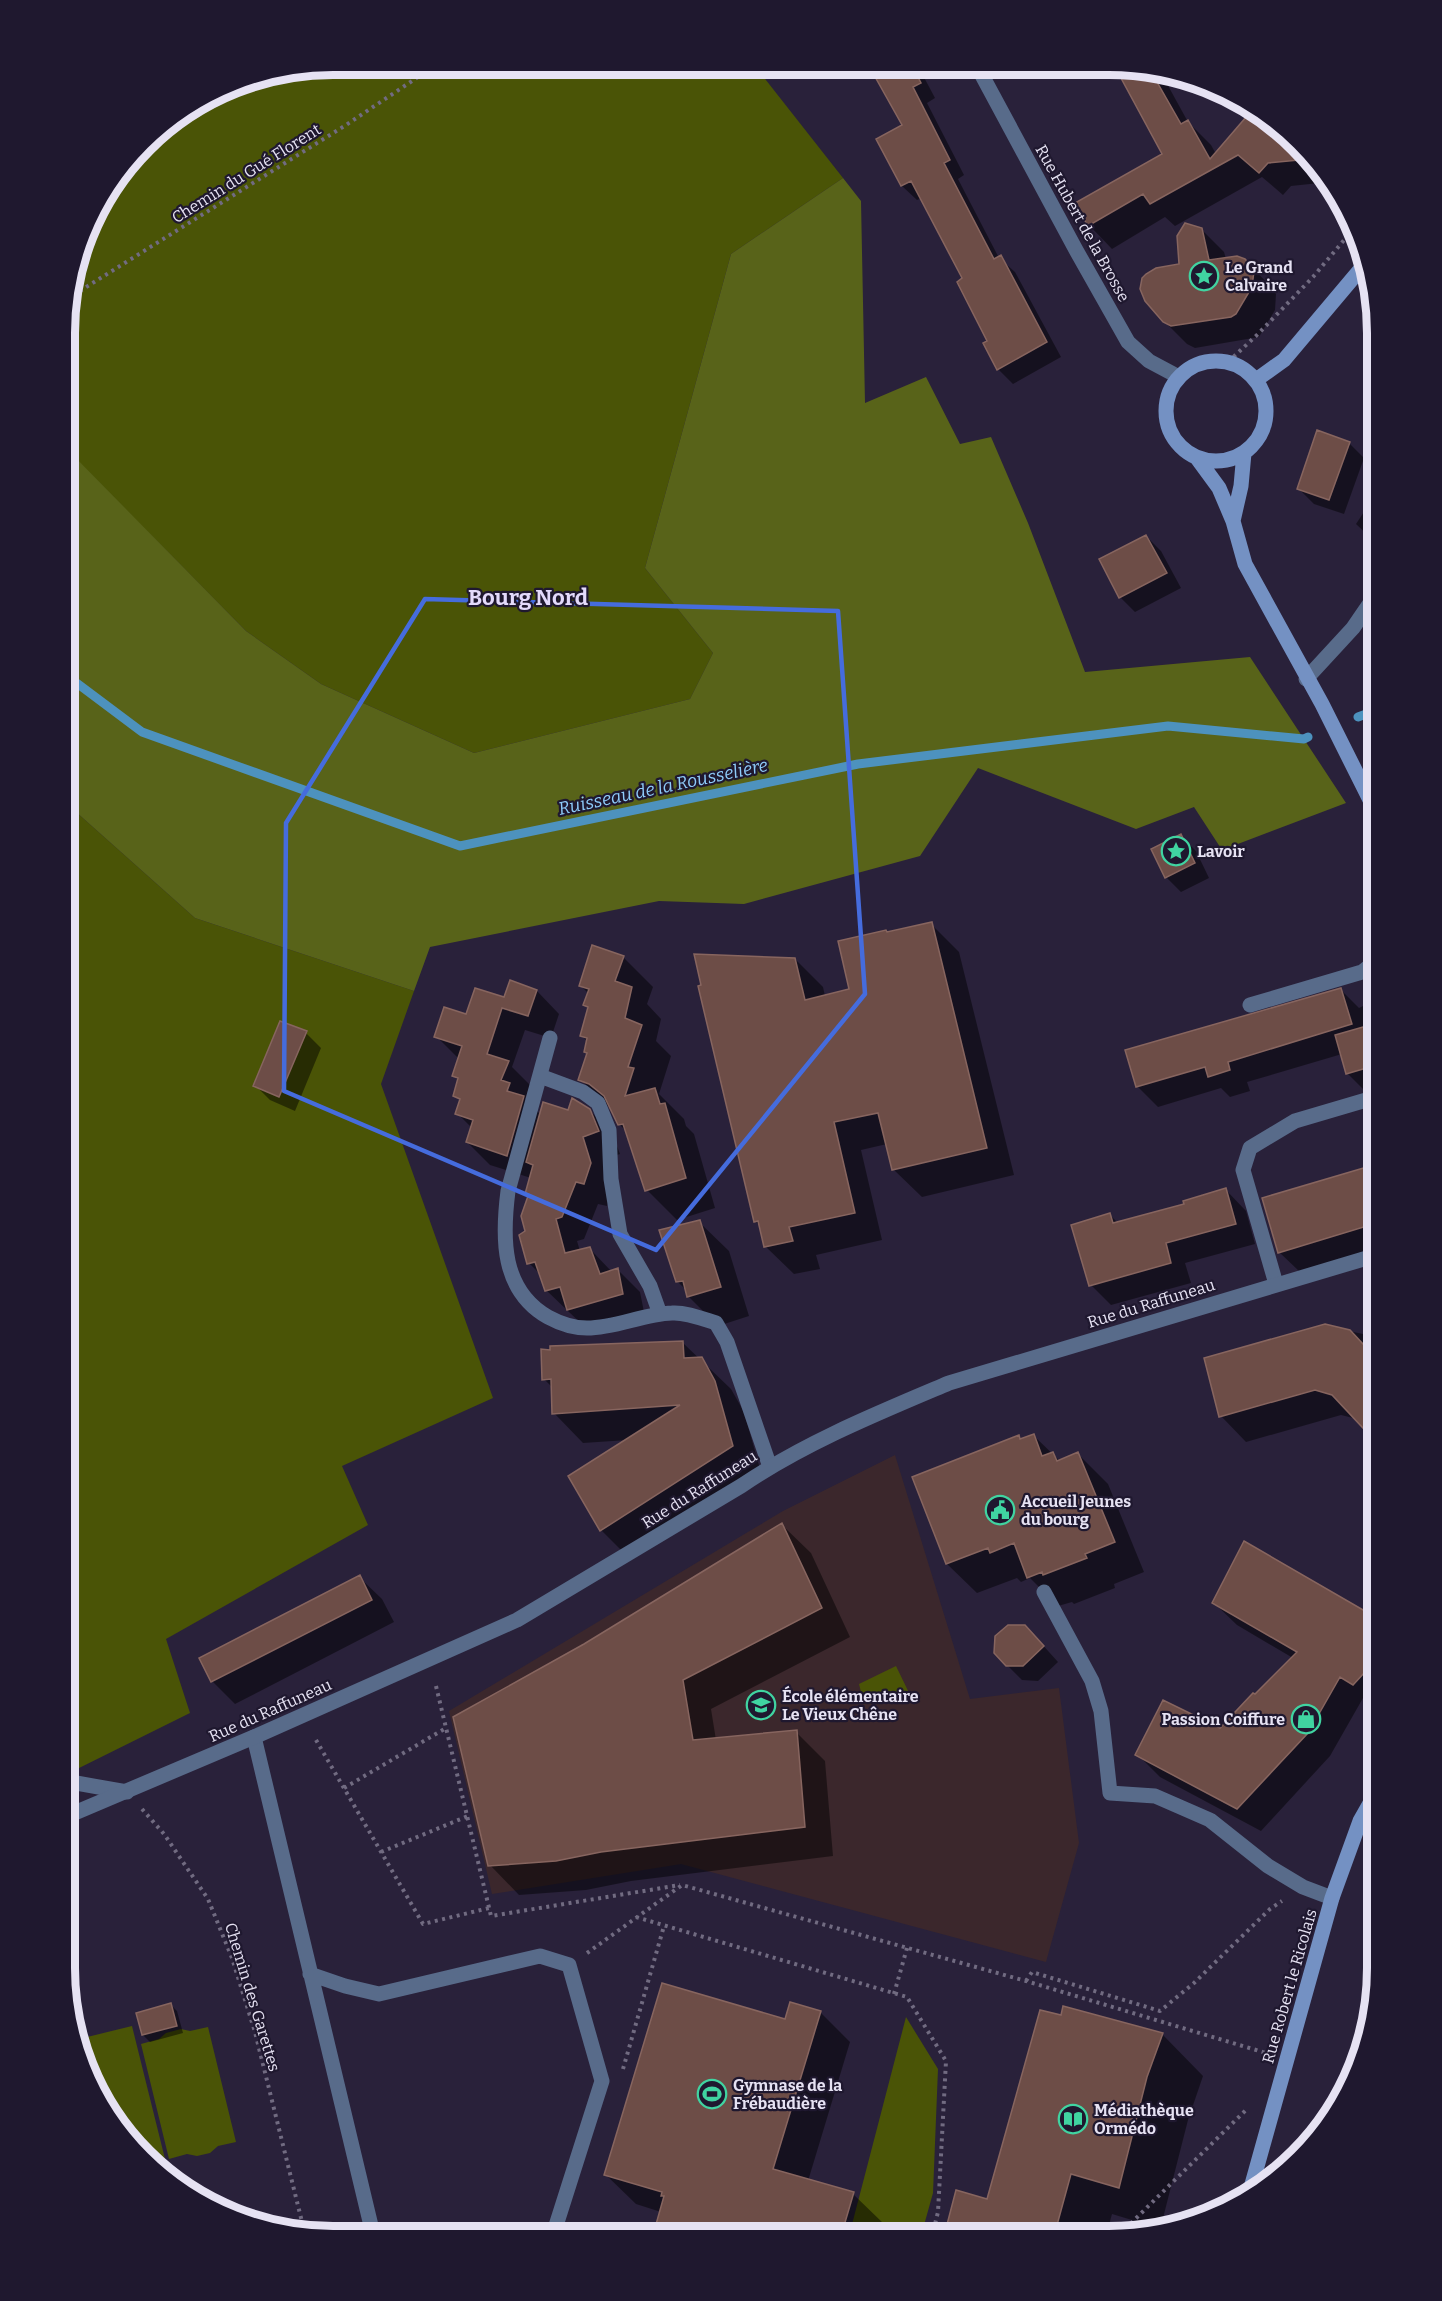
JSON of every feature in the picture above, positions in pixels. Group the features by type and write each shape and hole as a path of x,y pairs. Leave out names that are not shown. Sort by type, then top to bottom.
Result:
{"main road":[{"path":"1256,380 1284,360 1359,271"},
{"path":"1210,361 1228,362 1244,369 1256,380 1264,395 1266,411 1264,428 1256,442 1244,453 1229,460 1212,462 1197,458 1180,447 1170,431 1166,412 1169,394 1179,377 1193,366 1210,361"},
{"path":"1233,521 1241,486 1244,453"},
{"path":"1197,458 1219,488 1233,521 1245,564 1322,705 1367,795"},
{"name":"Rue Robert le Ricolais","path":"1252,2182 1332,1898 1360,1821 1367,1809"}],"street":[{"name":"Rue Hubert de la Brosse","path":"982,75 1128,342 1149,362 1179,377"},
{"path":"1306,679 1353,628 1367,608"},
{"path":"1250,1005 1362,972 1367,968"},
{"path":"550,1038 508,1191 505,1216 504,1243 510,1270 520,1293 538,1311 558,1323 585,1328 614,1325 674,1312 716,1323 727,1342 770,1467"},
{"path":"540,1076 584,1092 598,1103 609,1130 611,1179 620,1234 650,1286 660,1314"},
{"path":"1276,1284 1244,1170 1250,1148 1295,1121 1367,1100"},
{"name":"Rue du Raffuneau","path":"75,1813 254,1737 517,1620 770,1467 853,1425 949,1383 1367,1258"},
{"path":"1044,1592 1092,1681 1101,1711 1110,1793 1155,1796 1210,1820 1268,1866 1303,1887 1332,1898"},
{"path":"254,1737 371,2226"},
{"path":"75,1783 127,1791"},
{"path":"310,1974 379,1994 540,1956 569,1965 602,2081 556,2226"}],"path":[{"name":"Chemin du Gué Florent","path":"78,293 421,75"},
{"path":"1228,362 1282,310 1347,236"},
{"path":"436,1686 490,1916 682,1885 1026,1981 1287,2060"},
{"path":"344,1788 446,1728"},
{"path":"316,1740 423,1924 489,1908"},
{"name":"Chemin des Garettes","path":"127,1791 164,1834 208,1899 232,1958 255,2032 303,2224"},
{"path":"381,1852 468,1816"},
{"path":"569,1965 682,1885"},
{"path":"1026,1981 1032,1972 1160,2011 1194,1983 1270,1909 1303,1887"},
{"path":"636,1917 907,1997 946,2061 939,2212 935,2226"},
{"path":"894,1994 907,1948"},
{"path":"1129,2225 1250,2107"}],"highlighted area":[{"path":"425,599 838,611 865,994 656,1250 284,1091 286,823"}],"shaded area":[{"name":"École élémentaire Le Vieux Chêne","path":"895,1455 970,1699 1059,1688 1079,1843 1046,1962 681,1864 492,1894 449,1711 783,1511"}],"green space":[{"path":"333,75 762,75 843,178 731,254 645,568 713,653 690,699 474,753 321,684 246,631 75,458 75,333 80,283 89,250 102,219 128,176 139,163 176,128 204,110 250,89 300,77"},
{"path":"843,178 861,201 865,403 926,377 960,444 991,437 1028,523 1085,672 1250,657 1346,803 1222,850 1194,807 1136,829 978,768 920,856 744,904 659,901 430,947 414,991 195,918 75,811 75,457 246,631 321,684 474,753 690,699 713,653 645,568 731,254"},
{"path":"75,811 195,918 414,991 381,1084 493,1398 342,1466 368,1525 166,1639 190,1713 75,1770"},
{"path":"896,1666 912,1699 864,1704 859,1684"},
{"path":"906,2017 938,2069 933,2193 924,2226 852,2226"},
{"path":"132,2026 167,2165 128,2125 110,2097 95,2066 85,2038"},
{"path":"208,2027 236,2142 218,2146 210,2153 197,2156 187,2154 169,2159 141,2044 181,2029 190,2031"}],"building":[{"path":"874,75 917,75 921,83 913,87 950,160 944,163 994,259 1001,255 1047,342 997,370 983,343 987,341 957,282 962,278 911,181 901,186 876,139 902,125"},
{"path":"1120,76 1156,79 1181,124 1188,120 1210,159 1247,116 1266,128 1300,160 1268,163 1259,173 1238,155 1150,204 1143,194 1088,226 1075,203 1162,154"},
{"path":"1185,223 1202,228 1209,260 1237,256 1245,259 1254,271 1252,287 1236,314 1231,317 1171,326 1163,322 1145,301 1140,289 1142,278 1156,268 1179,264 1177,236"},
{"path":"1317,430 1350,442 1329,500 1297,489"},
{"path":"1146,535 1167,573 1119,598 1099,559"},
{"path":"1181,834 1195,863 1165,878 1151,849"},
{"path":"932,922 987,1148 892,1170 878,1113 834,1122 855,1213 789,1227 793,1241 764,1247 758,1221 754,1222 698,986 701,985 694,954 795,958 805,1000 849,989 838,941"},
{"path":"592,945 624,956 615,981 632,987 625,1018 642,1025 628,1067 634,1068 625,1096 655,1088 660,1104 665,1103 686,1178 645,1191 623,1124 618,1125 604,1096 589,1084 578,1080 587,1053 584,1052 587,1038 580,1036 588,1007 583,1005 589,989 579,986"},
{"path":"510,980 537,990 528,1016 502,1008 487,1054 509,1061 501,1080 510,1083 507,1091 524,1096 507,1156 466,1142 473,1120 455,1114 460,1099 453,1096 458,1078 452,1076 462,1046 434,1037 444,1007 466,1014 475,988 504,997"},
{"path":"1341,988 1352,1024 1228,1062 1230,1070 1208,1077 1205,1067 1136,1087 1125,1050"},
{"path":"280,1021 307,1031 279,1097 253,1086"},
{"path":"1367,1026 1367,1068 1346,1074 1335,1035"},
{"path":"572,1098 590,1109 599,1131 583,1137 591,1163 584,1184 576,1182 562,1217 556,1219 565,1253 590,1247 600,1274 618,1268 623,1294 567,1310 560,1287 545,1291 535,1262 527,1264 519,1235 525,1231 521,1216 528,1196 525,1194 533,1165 526,1162 543,1102 568,1110"},
{"path":"1367,1167 1367,1226 1278,1253 1262,1198"},
{"path":"1226,1188 1236,1224 1166,1243 1171,1263 1089,1286 1071,1225 1110,1213 1113,1223 1184,1204 1183,1201"},
{"path":"700,1220 721,1287 687,1297 683,1281 676,1282 659,1230"},
{"path":"1325,1324 1350,1330 1367,1348 1367,1432 1332,1395 1315,1390 1219,1417 1204,1358"},
{"path":"683,1341 684,1358 702,1357 715,1381 733,1446 600,1531 568,1476 680,1405 552,1414 551,1379 542,1380 541,1349 550,1350 550,1346"},
{"name":"Accueil Jeunes du bourg","path":"1034,1434 1042,1456 1053,1452 1057,1461 1078,1452 1115,1542 1085,1554 1087,1558 1043,1575 1042,1572 1027,1578 1014,1543 990,1553 988,1548 946,1564 912,1477 1019,1435 1020,1439"},
{"path":"782,1523 822,1608 683,1680 693,1740 797,1730 805,1827 601,1852 556,1861 488,1866 453,1717 584,1644"},
{"path":"1244,1541 1367,1612 1367,1670 1353,1685 1340,1677 1308,1733 1237,1809 1135,1755 1163,1700 1220,1728 1297,1652 1212,1603"},
{"path":"360,1575 372,1600 211,1682 199,1658"},
{"path":"1008,1625 1025,1625 1044,1646 1023,1666 1006,1666 994,1653 995,1636"},
{"name":"Gymnase de la Frébaudière","path":"662,1983 785,2019 790,2002 821,2011 773,2169 854,2192 844,2226 656,2226 664,2196 661,2196 662,2192 604,2175"},
{"path":"171,2003 177,2026 142,2035 136,2013"},
{"name":"Médiathèque Ormédo","path":"1063,2006 1163,2033 1147,2077 1119,2188 1071,2174 1057,2226 947,2226 956,2190 987,2199 1040,2010 1061,2015"}],"waterway":[{"name":"Ruisseau de la Rousselière","path":"75,682 142,732 460,846 858,764 1168,726 1304,739 1308,737"},
{"path":"1358,717 1367,714"}],"place":[{"name":"Le Grand Calvaire","path":"1204,276"},
{"name":"Lavoir","path":"1176,851"},
{"name":"Accueil Jeunes du bourg","path":"1000,1510"},
{"name":"École élémentaire Le Vieux Chêne","path":"761,1705"},
{"name":"Passion Coiffure","path":"1306,1719"},
{"name":"Gymnase de la Frébaudière","path":"712,2094"},
{"name":"Médiathèque Ormédo","path":"1073,2119"}],"district":[{"name":"Bourg Nord","path":"528,597"}]}
